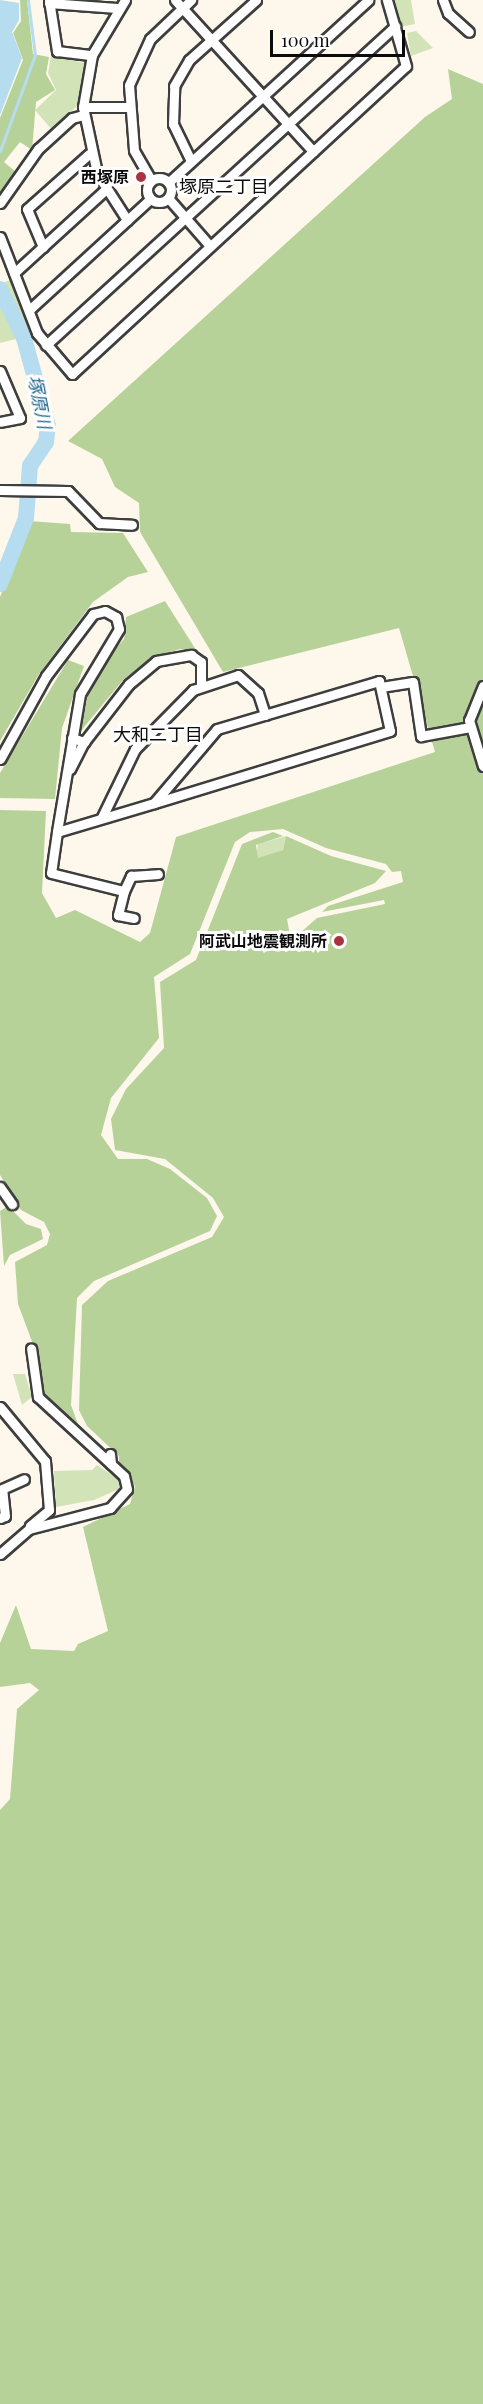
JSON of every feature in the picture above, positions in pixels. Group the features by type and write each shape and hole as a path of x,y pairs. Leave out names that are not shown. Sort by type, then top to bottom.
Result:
{"street":[{"path":"125,0 117,8 92,55 83,111 89,154 105,190 127,220"},
{"path":"150,199 151,180 134,150 127,107 141,52 178,4 191,0"},
{"path":"192,161 176,136 171,99 179,74 256,0"},
{"path":"210,246 169,199 169,182 368,0"},
{"path":"0,237 29,310 46,345 72,374 406,66 387,0"},
{"path":"443,0 448,13 469,32"},
{"path":"92,55 57,51 49,2 117,8"},
{"path":"178,4 313,151"},
{"path":"46,345 395,26"},
{"path":"0,203 38,149 72,118 83,111 127,107"},
{"path":"43,247 27,209 89,154"},
{"path":"151,180 169,182"},
{"path":"14,273 105,190"},
{"path":"29,310 150,199 169,199"},
{"path":"0,371 20,418 0,422"},
{"path":"1,492 68,492 99,523 132,525"},
{"path":"0,759 46,676 93,614 105,611 116,617 119,629 87,678 62,787 51,873 123,891"},
{"path":"62,787 84,742 129,684 156,661 191,655 203,659 201,686"},
{"path":"102,817 135,749 173,705 201,686 238,675 258,693 265,715"},
{"path":"57,832 102,817 154,803 390,731 380,681 218,729 154,803"},
{"path":"381,687 413,682 421,736 470,727"},
{"path":"483,686 470,727 483,766"},
{"path":"72,738 84,742"},
{"path":"134,918 118,915 123,891 131,876 158,874"},
{"path":"0,1187 12,1204"},
{"path":"24,1532 118,1504 128,1484 111,1464 38,1396 31,1348"},
{"path":"0,1407 45,1461 49,1510 0,1554"},
{"path":"110,1454 111,1464"},
{"path":"0,1518 5,1516 2,1489 24,1479"}],"green space":[{"path":"20,0 27,0 33,54 49,57 46,74 55,90 36,102 32,150 20,142 4,162 16,172 0,195 0,118 23,60 13,33 21,21"},
{"path":"392,0 411,0 415,24 400,27"},
{"path":"416,31 433,48 411,56 407,33"},
{"path":"51,56 86,63 78,105 52,130 35,110 56,90 48,73"},
{"path":"448,69 483,84 483,2404 0,2404 0,1810 10,1799 17,1709 39,1690 30,1683 0,1687 0,1643 16,1605 31,1649 74,1651 78,1644 108,1631 83,1527 130,1504 135,1486 119,1466 119,1456 87,1426 79,1410 82,1305 108,1281 212,1237 224,1217 213,1198 165,1159 115,1150 111,1119 126,1089 164,1048 160,982 196,960 242,844 273,832 283,836 256,845 258,858 283,850 286,836 331,856 386,871 375,883 287,919 291,941 317,918 385,904 384,900 322,912 328,906 403,882 401,871 392,872 386,864 326,848 283,829 250,832 235,842 190,954 154,977 159,1038 111,1098 101,1135 118,1159 147,1159 170,1169 207,1198 217,1216 210,1231 94,1281 77,1298 71,1405 79,1427 108,1457 40,1394 34,1347 18,1304 15,1262 47,1245 50,1234 44,1222 21,1210 0,1175 0,810 46,811 42,893 56,918 75,910 140,942 150,933 176,837 435,752 399,628 223,672 140,532 139,503 115,487 102,459 68,441 425,117 452,99"},
{"path":"10,280 28,326 22,329 2,283"},
{"path":"0,296 20,338 0,343"},
{"path":"29,521 70,524 71,532 123,533 148,572 128,577 93,602 39,674 0,741 0,597"},
{"path":"165,601 198,653 180,649 151,658 123,680 80,732 89,690 101,665 124,639 126,617"},
{"path":"68,660 84,666 62,728 55,799 0,798 0,773"},
{"path":"286,836 283,850 260,859 256,856 258,844"},
{"path":"8,1206 26,1224 41,1229 43,1239 10,1255 4,1266 0,1211"},
{"path":"13,1374 25,1374 32,1397 22,1405"},
{"path":"97,1465 121,1481 119,1489 94,1500 56,1507 54,1471 92,1470"}],"water":[{"path":"0,0 19,3 19,20 12,32 22,58 0,115"}],"waterway":[{"path":"0,151 35,55 28,0"},
{"name":"塚原川","path":"0,289 24,338 48,426 46,442 30,466 26,518 0,584"}],"place":[{"name":"西塚原","path":"141,177"},
{"name":"阿武山地震観測所","path":"339,941"}],"district":[{"name":"塚原二丁目","path":"224,186"},
{"name":"大和二丁目","path":"158,734"}]}
